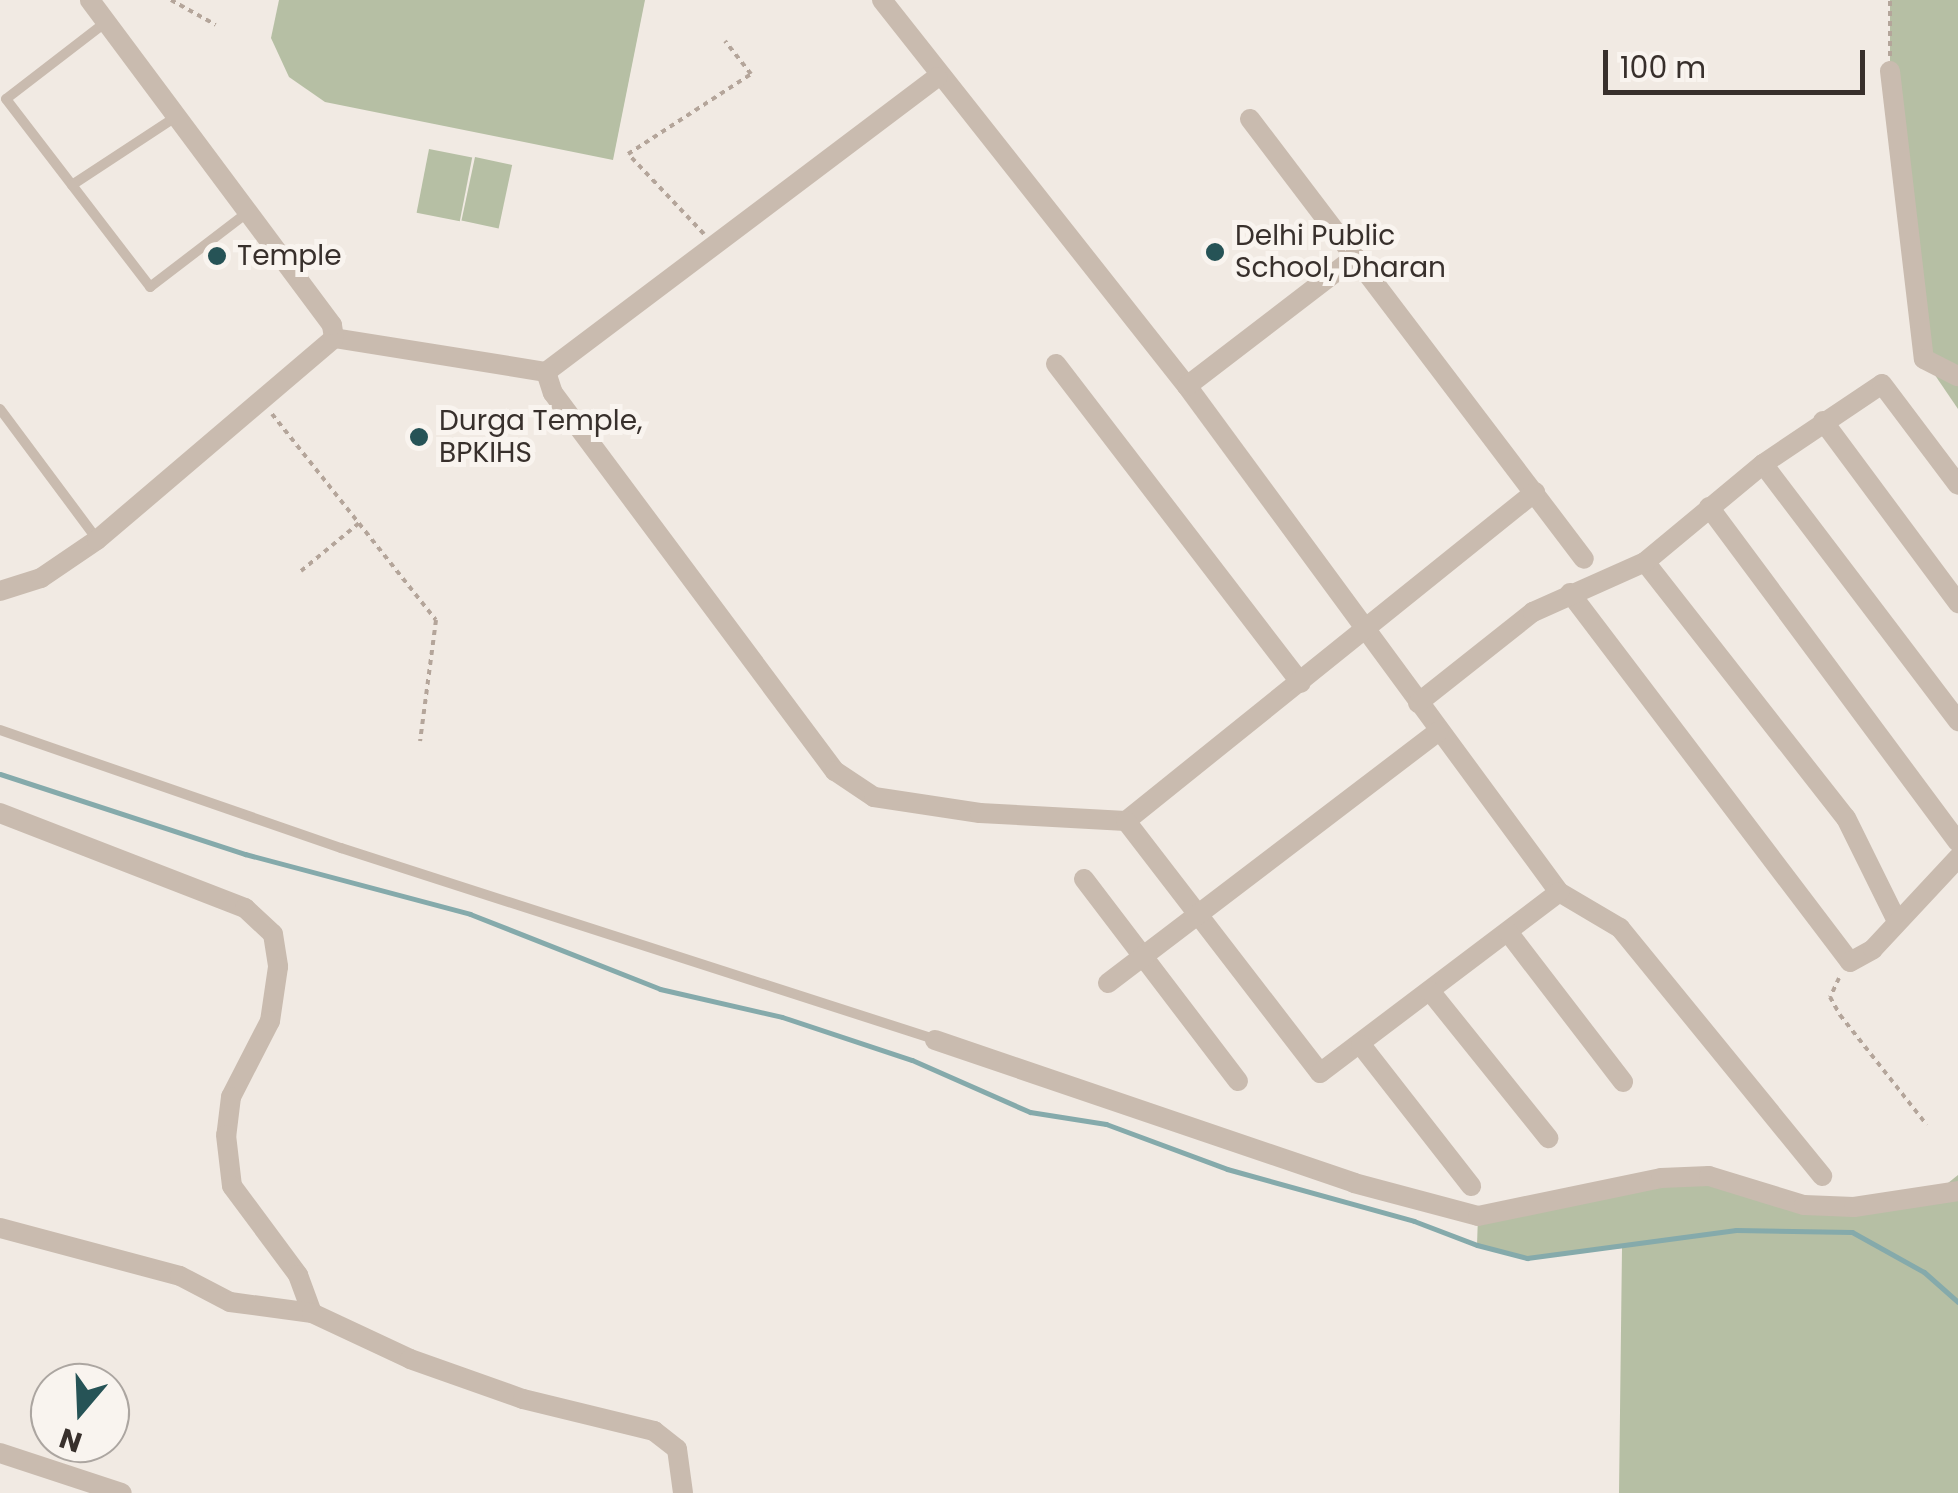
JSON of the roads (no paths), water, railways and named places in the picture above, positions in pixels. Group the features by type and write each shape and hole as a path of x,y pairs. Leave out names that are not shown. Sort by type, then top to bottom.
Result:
{"street":[{"path":"90,0 332,324 334,338"},
{"path":"882,0 937,77 1187,386 1559,892 1620,928 1822,1176"},
{"path":"1890,71 1924,359 1958,376"},
{"path":"334,338 546,372 718,248 937,77"},
{"path":"1250,118 1584,559"},
{"path":"1187,386 1355,257"},
{"path":"0,591 42,578 97,540 334,338"},
{"path":"1056,364 1301,683"},
{"path":"546,372 554,393 854,790 980,813 1126,820 1535,492"},
{"path":"1418,703 1533,612 1570,592 1645,562 1764,464 1882,384 1958,485"},
{"path":"1823,421 1958,603"},
{"path":"1764,464 1958,721"},
{"path":"1709,506 1958,842"},
{"path":"1645,562 1846,818 1897,921"},
{"path":"1570,592 1850,962 1874,949 1958,858"},
{"path":"1108,982 1438,732"},
{"path":"0,812 244,908 272,934 278,967 270,1020 246,1056 226,1135 232,1186 298,1275 312,1313"},
{"path":"1126,820 1320,1073 1559,892"},
{"path":"1084,880 1238,1081"},
{"path":"1508,932 1623,1082"},
{"path":"1430,991 1548,1138"},
{"path":"936,1040 1354,1183 1478,1216 1661,1178 1708,1176 1804,1205 1854,1207 1948,1191 1958,1175"},
{"path":"1361,1045 1471,1186"},
{"path":"0,1228 180,1276 230,1302 312,1313 410,1358 524,1399 654,1431 676,1449 684,1493"},
{"path":"0,1453 122,1493"}],"lane":[{"path":"107,22 6,99 150,287 249,211"},
{"path":"72,186 177,116"},
{"path":"0,409 97,540"},
{"path":"0,730 340,848 936,1040"}],"waterway":[{"path":"0,774 245,854 470,914 660,989 782,1017 912,1060 1030,1112 1106,1124 1227,1169 1414,1221 1477,1245 1527,1258 1736,1230 1852,1232 1924,1272 1958,1302"}],"place":[{"name":"Delhi Public School, Dharan","path":"1215,252"},
{"name":"Temple","path":"217,256"},
{"name":"Durga Temple, BPKIHS","path":"419,437"}]}
